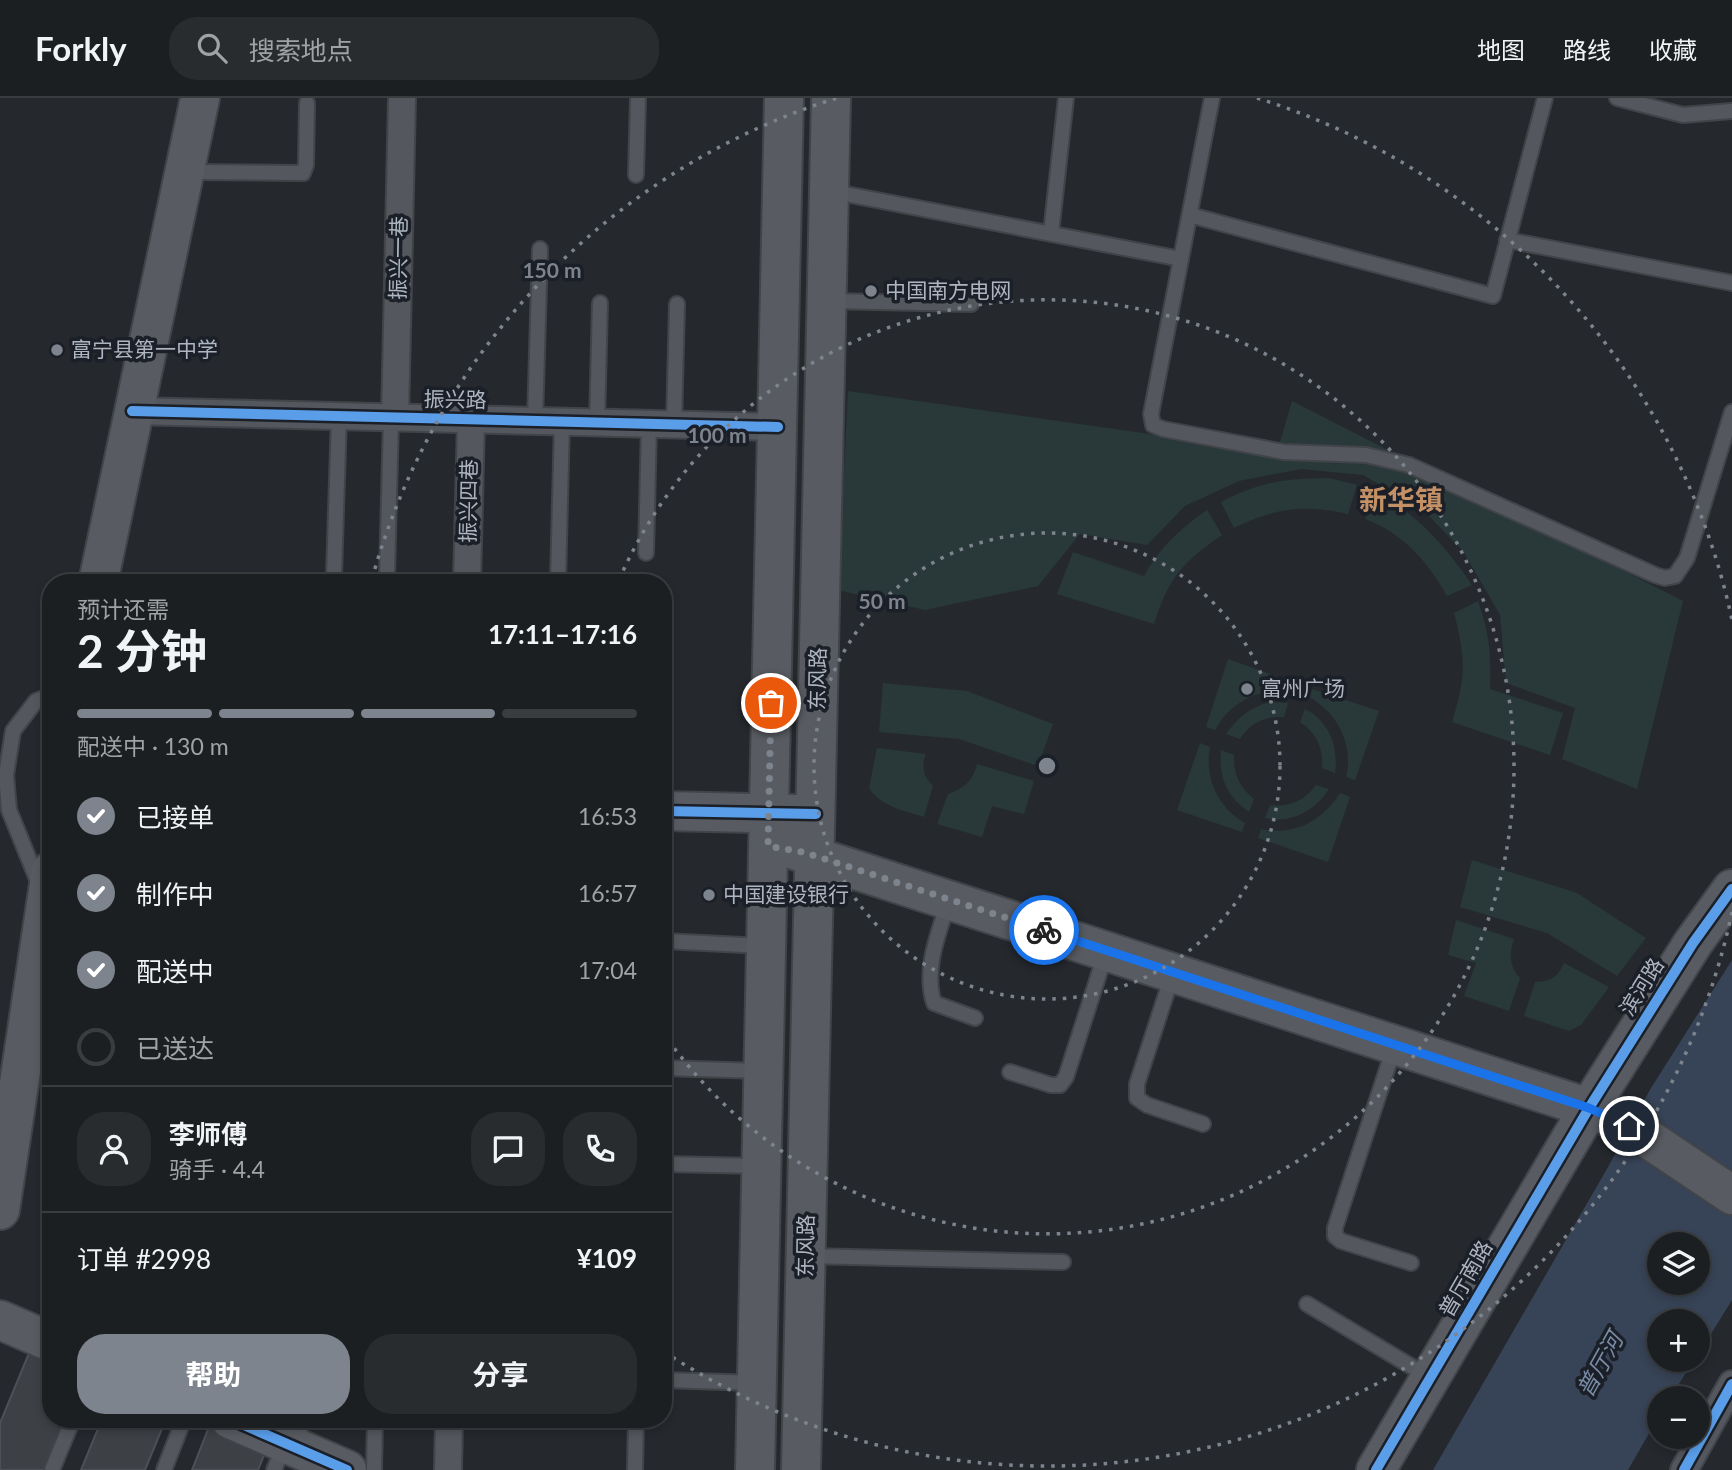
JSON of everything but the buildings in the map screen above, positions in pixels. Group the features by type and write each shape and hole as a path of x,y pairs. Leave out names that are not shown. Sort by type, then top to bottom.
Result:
{"main road":[{"path":"100,574 200,98"},
{"path":"755,1470 784,98"},
{"name":"东风路","path":"801,1470 831,98"},
{"path":"672,813 769,830 815,855 1589,1108 1629,1126 1732,1195"},
{"path":"769,830 816,814"},
{"name":"滨河路","path":"1589,1108 1693,943 1732,889"},
{"path":"0,1210 42,927"},
{"path":"0,1128 22,1065"},
{"name":"普厅南路","path":"1376,1470 1589,1108"},
{"path":"0,1320 42,1338"},
{"path":"250,1428 347,1470"}],"street":[{"name":"振兴一巷","path":"393,418 402,98"},
{"name":"振兴路","path":"132,411 778,427"},
{"name":"振兴四巷","path":"467,574 471,420"},
{"path":"1684,1470 1732,1384"},
{"path":"448,1470 449,1428"}],"lane":[{"path":"636,175 638,98"},
{"path":"1051,233 1066,98"},
{"path":"1213,98 1152,414 1153,425 1284,452 1355,453 1409,465 1655,576 1665,578 1675,576 1687,558 1732,412"},
{"path":"1190,215 1493,296 1545,98"},
{"path":"1618,98 1683,115 1732,111"},
{"path":"184,172 303,173 306,165 307,103"},
{"path":"829,191 1181,258"},
{"path":"1507,240 1732,283"},
{"path":"535,421 540,249"},
{"path":"827,301 971,304"},
{"path":"597,423 600,303"},
{"path":"646,553 677,304"},
{"path":"334,574 339,416"},
{"path":"387,574 393,418"},
{"path":"558,574 562,422"},
{"path":"42,699 36,701 13,731 3,776 9,810 42,874"},
{"path":"950,899 933,954 932,994 934,1003 941,1007 975,1018"},
{"path":"672,941 766,946"},
{"path":"1010,1072 1051,1085 1060,1085 1066,1077 1107,950"},
{"path":"1174,972 1137,1084 1137,1098 1147,1105 1203,1124"},
{"path":"1395,1044 1335,1228 1335,1236 1341,1241 1411,1263"},
{"path":"672,1068 763,1070"},
{"path":"672,1164 761,1166"},
{"path":"806,1256 1063,1262"},
{"path":"1307,1304 1430,1378"},
{"path":"672,1380 757,1383"},
{"path":"52,1470 69,1428"},
{"path":"164,1470 180,1428"},
{"path":"374,1470 375,1428"},
{"path":"635,1470 636,1428"}],"shaded area":[{"path":"848,391 1277,452 1292,401 1683,601 1637,789 1562,759 1575,708 1506,683 1500,615 1463,551 1423,510 1363,475 1301,469 1239,481 1185,506 1147,545 1080,534 1038,586 925,610 838,590"},
{"path":"1329,478 1357,485 1348,514 1317,509 1290,510 1263,516 1234,528 1221,502 1274,482"},
{"path":"1373,490 1403,509 1428,531 1472,585 1447,596 1432,572 1413,550 1391,532 1365,519"},
{"path":"1207,510 1222,535 1179,572 1165,594 1154,624 1057,594 1073,552 1144,576 1171,539"},
{"path":"1478,601 1489,645 1490,689 1563,713 1550,755 1452,722 1463,668 1454,613"},
{"path":"1228,659 1296,683 1293,692 1269,692 1248,698 1229,711 1215,730 1206,727"},
{"path":"883,683 967,691 1053,724 1038,766 959,739 879,732"},
{"path":"1312,689 1379,711 1355,780 1346,777 1348,753 1341,731 1328,712 1309,697"},
{"path":"1271,702 1288,703 1284,717 1259,722 1248,729 1240,739 1226,734 1245,714"},
{"path":"1305,709 1320,720 1334,744 1335,773 1322,768 1322,754 1318,742 1300,722"},
{"path":"1200,743 1210,747 1209,769 1215,791 1227,809 1245,823 1242,832 1177,810"},
{"path":"877,748 926,754 924,771 933,786 924,817 886,804 869,788"},
{"path":"1221,750 1234,755 1238,780 1254,799 1249,812 1235,800 1226,786 1221,769"},
{"path":"977,764 1034,781 1024,814 992,806 982,837 937,824 948,794 967,783"},
{"path":"1316,785 1329,789 1317,804 1302,814 1284,819 1265,818 1270,805 1296,802"},
{"path":"1340,793 1350,797 1328,862 1258,838 1261,829 1273,831 1296,828 1316,819"},
{"path":"1472,860 1577,893 1646,938 1617,976 1547,933 1460,907"},
{"path":"1456,920 1514,939 1511,960 1520,978 1509,1011 1464,996 1476,963 1448,955"},
{"path":"1564,963 1609,987 1581,1025 1569,1031 1524,1016 1535,982 1553,978"}],"water":[{"name":"普厅河","path":"1732,960 1732,1300 1710,1336 1710,1309 1647,1309 1647,1372 1686,1372 1678,1386 1647,1386 1647,1437 1628,1470 1433,1470 1651,1088"}],"cycle path":[{"path":"132,411 778,427"},
{"path":"672,811 816,814"},
{"path":"1376,1470 1589,1108 1693,943 1732,889"},
{"path":"1684,1470 1732,1384"},
{"path":"251,1428 347,1470"}],"way so far":[{"path":"771,703 768,846 803,852 1044,930"}],"place":[{"name":"中国南方电网","path":"871,291"},
{"name":"富宁县第一中学","path":"57,350"},
{"name":"富州广场","path":"1247,689"},
{"name":"中国建设银行","path":"709,895"}],"district":[{"name":"新华镇","path":"1401,500"}],"route":[{"path":"1044,930 1589,1108 1629,1126"}]}
